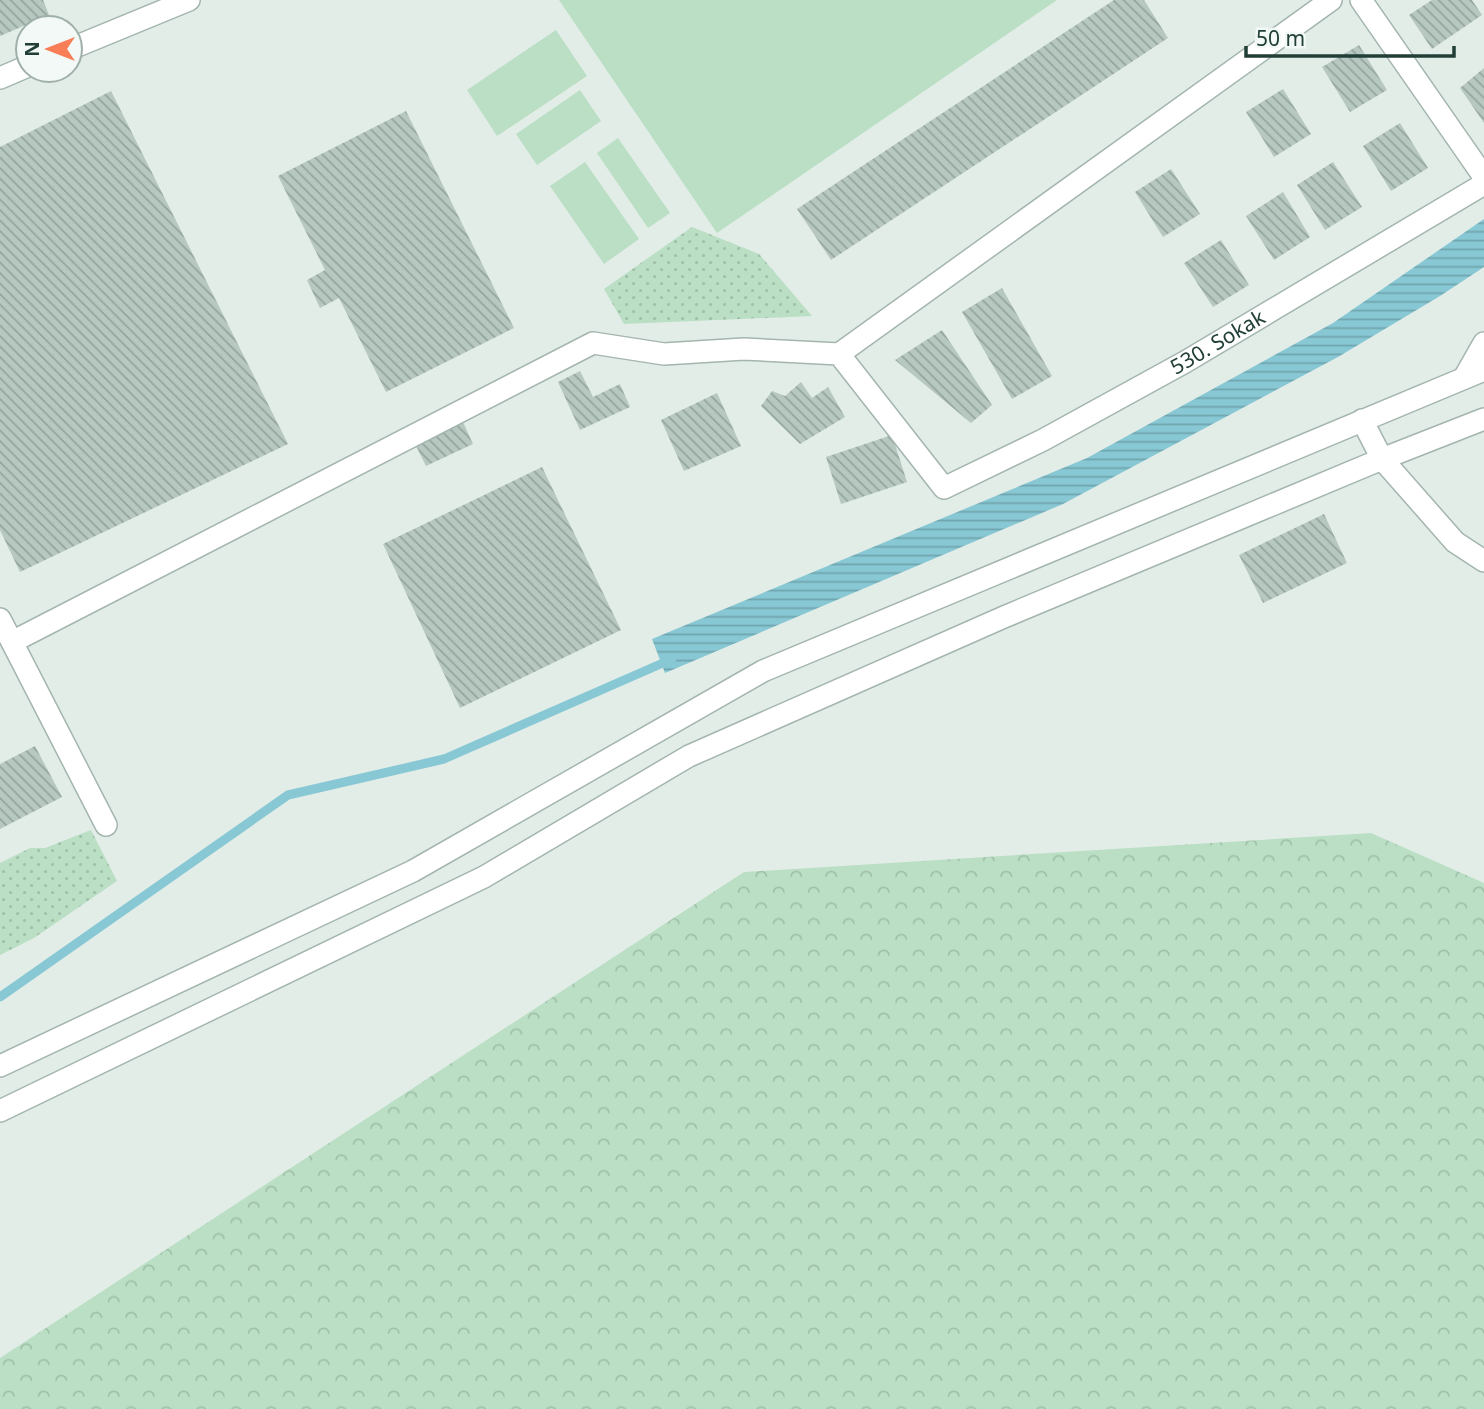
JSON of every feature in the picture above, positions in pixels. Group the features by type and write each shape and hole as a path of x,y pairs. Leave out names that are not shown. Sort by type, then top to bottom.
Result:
{"street":[{"path":"84,43 188,0"},
{"path":"12,642 593,344 664,354 744,349 839,354 1331,0"},
{"path":"1361,0 1484,177"},
{"name":"530. Sokak","path":"839,354 944,488 1043,440 1185,362 1484,184"},
{"path":"1464,378 1484,343"},
{"path":"0,1066 413,870 763,671 1484,370"},
{"path":"0,1111 484,877 689,757 1004,617 1484,419"},
{"path":"1362,420 1382,459 1455,542 1484,561"},
{"path":"0,619 106,825"}],"green space":[{"path":"559,0 1057,0 717,233"},
{"path":"556,30 587,76 497,136 467,90"},
{"path":"580,90 601,121 537,165 516,134"},
{"path":"618,138 670,213 648,228 597,153"},
{"path":"585,162 639,239 604,264 550,186"},
{"path":"692,227 759,254 812,316 624,324 604,289"},
{"path":"91,830 117,881 34,938 0,955 0,863 30,848 45,848"},
{"path":"1371,833 1484,883 1484,1409 0,1409 0,1358 744,872"}],"water":[{"path":"1484,219 1484,267 1338,357 1063,504 665,673 652,639 1087,458 1333,323"}],"building":[{"path":"0,0 43,0 49,14 14,14 14,30 0,36"},
{"path":"1114,0 1144,0 1168,38 831,260 797,209"},
{"path":"1432,0 1472,0 1482,15 1432,49 1409,15"},
{"path":"1359,45 1387,90 1350,112 1322,67"},
{"path":"1484,68 1484,123 1460,88"},
{"path":"1283,89 1311,134 1274,157 1246,112"},
{"path":"111,91 288,444 20,572 0,530 0,147"},
{"path":"406,111 514,328 386,392 339,298 320,308 307,280 325,270 278,176"},
{"path":"1400,123 1428,168 1391,191 1363,146"},
{"path":"1333,162 1362,207 1325,230 1297,185"},
{"path":"1171,169 1200,214 1163,237 1135,192"},
{"path":"1283,192 1310,237 1274,260 1246,216"},
{"path":"1221,240 1249,285 1213,307 1184,263"},
{"path":"1002,288 1052,376 1012,399 962,312"},
{"path":"942,330 992,405 971,423 895,360"},
{"path":"580,371 593,397 620,384 630,407 580,430 558,382"},
{"path":"801,382 812,398 828,387 845,417 800,444 761,406 772,391 785,396"},
{"path":"717,393 741,446 684,471 661,420"},
{"path":"463,422 473,444 426,466 415,444"},
{"path":"892,435 907,482 841,504 826,457"},
{"path":"542,467 621,630 460,708 383,544"},
{"path":"1324,514 1347,563 1263,603 1239,555"},
{"path":"35,746 62,797 0,829 0,764"}],"waterway":[{"path":"0,997 288,795 444,759 672,659"}]}
